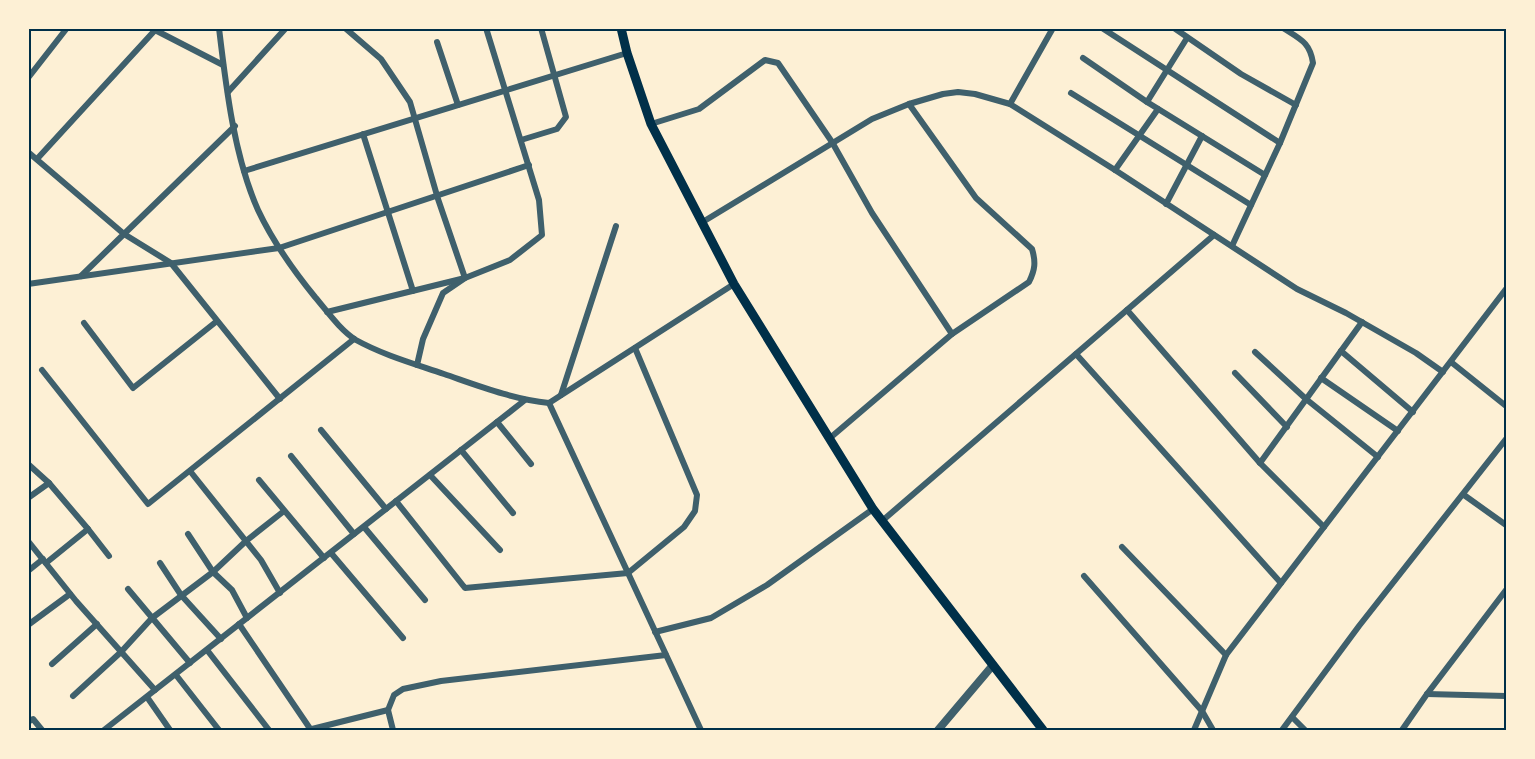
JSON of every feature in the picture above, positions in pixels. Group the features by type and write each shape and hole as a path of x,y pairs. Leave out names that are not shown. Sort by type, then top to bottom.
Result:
{"main road":[{"path":"621,28 627,54 651,124 734,284 873,509 1043,730"}],"street":[{"path":"28,78 67,28"},
{"path":"219,28 223,65 244,171 258,209 279,248 296,273 327,312 354,339 417,365 507,396 549,403 734,284"},
{"path":"228,92 286,28"},
{"path":"345,28 381,59 410,102 437,196 465,278"},
{"path":"327,312 465,278 510,260 542,235 539,200 486,28"},
{"path":"521,140 557,129 566,117 541,28"},
{"path":"1010,104 1053,28"},
{"path":"1102,28 1280,143"},
{"path":"1174,28 1241,74 1296,105"},
{"path":"1232,246 1280,143 1313,63 1312,51 1305,41 1283,28"},
{"path":"37,159 155,29 223,65"},
{"path":"1146,102 1187,38"},
{"path":"437,42 458,105"},
{"path":"244,171 627,54"},
{"path":"1083,58 1146,102 1265,175"},
{"path":"651,124 699,110 765,60 778,63 832,142 872,213 952,334"},
{"path":"701,223 872,119 909,104 958,92 1010,104 1297,289 1362,322 1416,353 1443,372"},
{"path":"1071,93 1251,205"},
{"path":"830,438 952,334 1029,282 1035,271 1032,249 976,198 909,104"},
{"path":"1115,170 1158,109"},
{"path":"81,276 235,126"},
{"path":"363,134 413,291"},
{"path":"1166,204 1202,136"},
{"path":"28,152 124,234 171,263 280,399"},
{"path":"28,284 279,248 529,165"},
{"path":"561,395 616,226"},
{"path":"882,521 1214,235"},
{"path":"417,365 423,339 443,293 465,278"},
{"path":"1194,730 1226,655 1506,289"},
{"path":"1127,310 1260,464 1324,527"},
{"path":"84,323 132,388 217,321"},
{"path":"1260,464 1362,322"},
{"path":"42,370 148,504 354,339"},
{"path":"396,501 465,588 628,573 684,527 695,512 697,495 634,348"},
{"path":"1341,351 1413,412"},
{"path":"1255,352 1306,399 1378,457"},
{"path":"1076,354 1281,583"},
{"path":"1451,362 1506,405"},
{"path":"1235,373 1287,426"},
{"path":"1322,378 1398,431"},
{"path":"104,730 525,400"},
{"path":"549,403 701,730"},
{"path":"497,422 531,464"},
{"path":"321,430 386,509"},
{"path":"1282,730 1359,626 1506,440"},
{"path":"461,450 513,513"},
{"path":"291,456 354,534"},
{"path":"28,464 49,483 109,556"},
{"path":"190,471 261,560 280,593"},
{"path":"430,475 500,549"},
{"path":"259,480 324,558"},
{"path":"28,498 49,483"},
{"path":"1464,495 1506,525"},
{"path":"655,632 711,618 767,585 873,509"},
{"path":"73,696 121,652 152,618 213,572 246,541 284,511"},
{"path":"364,527 425,600"},
{"path":"28,571 88,529"},
{"path":"188,534 213,572 232,590 248,618"},
{"path":"28,541 70,594 155,690"},
{"path":"1122,547 1226,655"},
{"path":"331,553 403,638"},
{"path":"160,563 182,595 221,639"},
{"path":"1084,576 1202,711 1213,730"},
{"path":"128,589 190,663"},
{"path":"1402,730 1506,590"},
{"path":"28,625 70,594"},
{"path":"52,664 97,624"},
{"path":"240,624 309,730 388,710"},
{"path":"207,650 269,730"},
{"path":"393,730 388,710 394,695 403,689 441,681 666,655"},
{"path":"938,730 993,665"},
{"path":"176,675 219,730"},
{"path":"1427,694 1506,696"},
{"path":"147,697 170,730"},
{"path":"28,712 31,721 42,730"},
{"path":"1292,717 1305,730"},
{"path":"113,723 118,730"}]}
